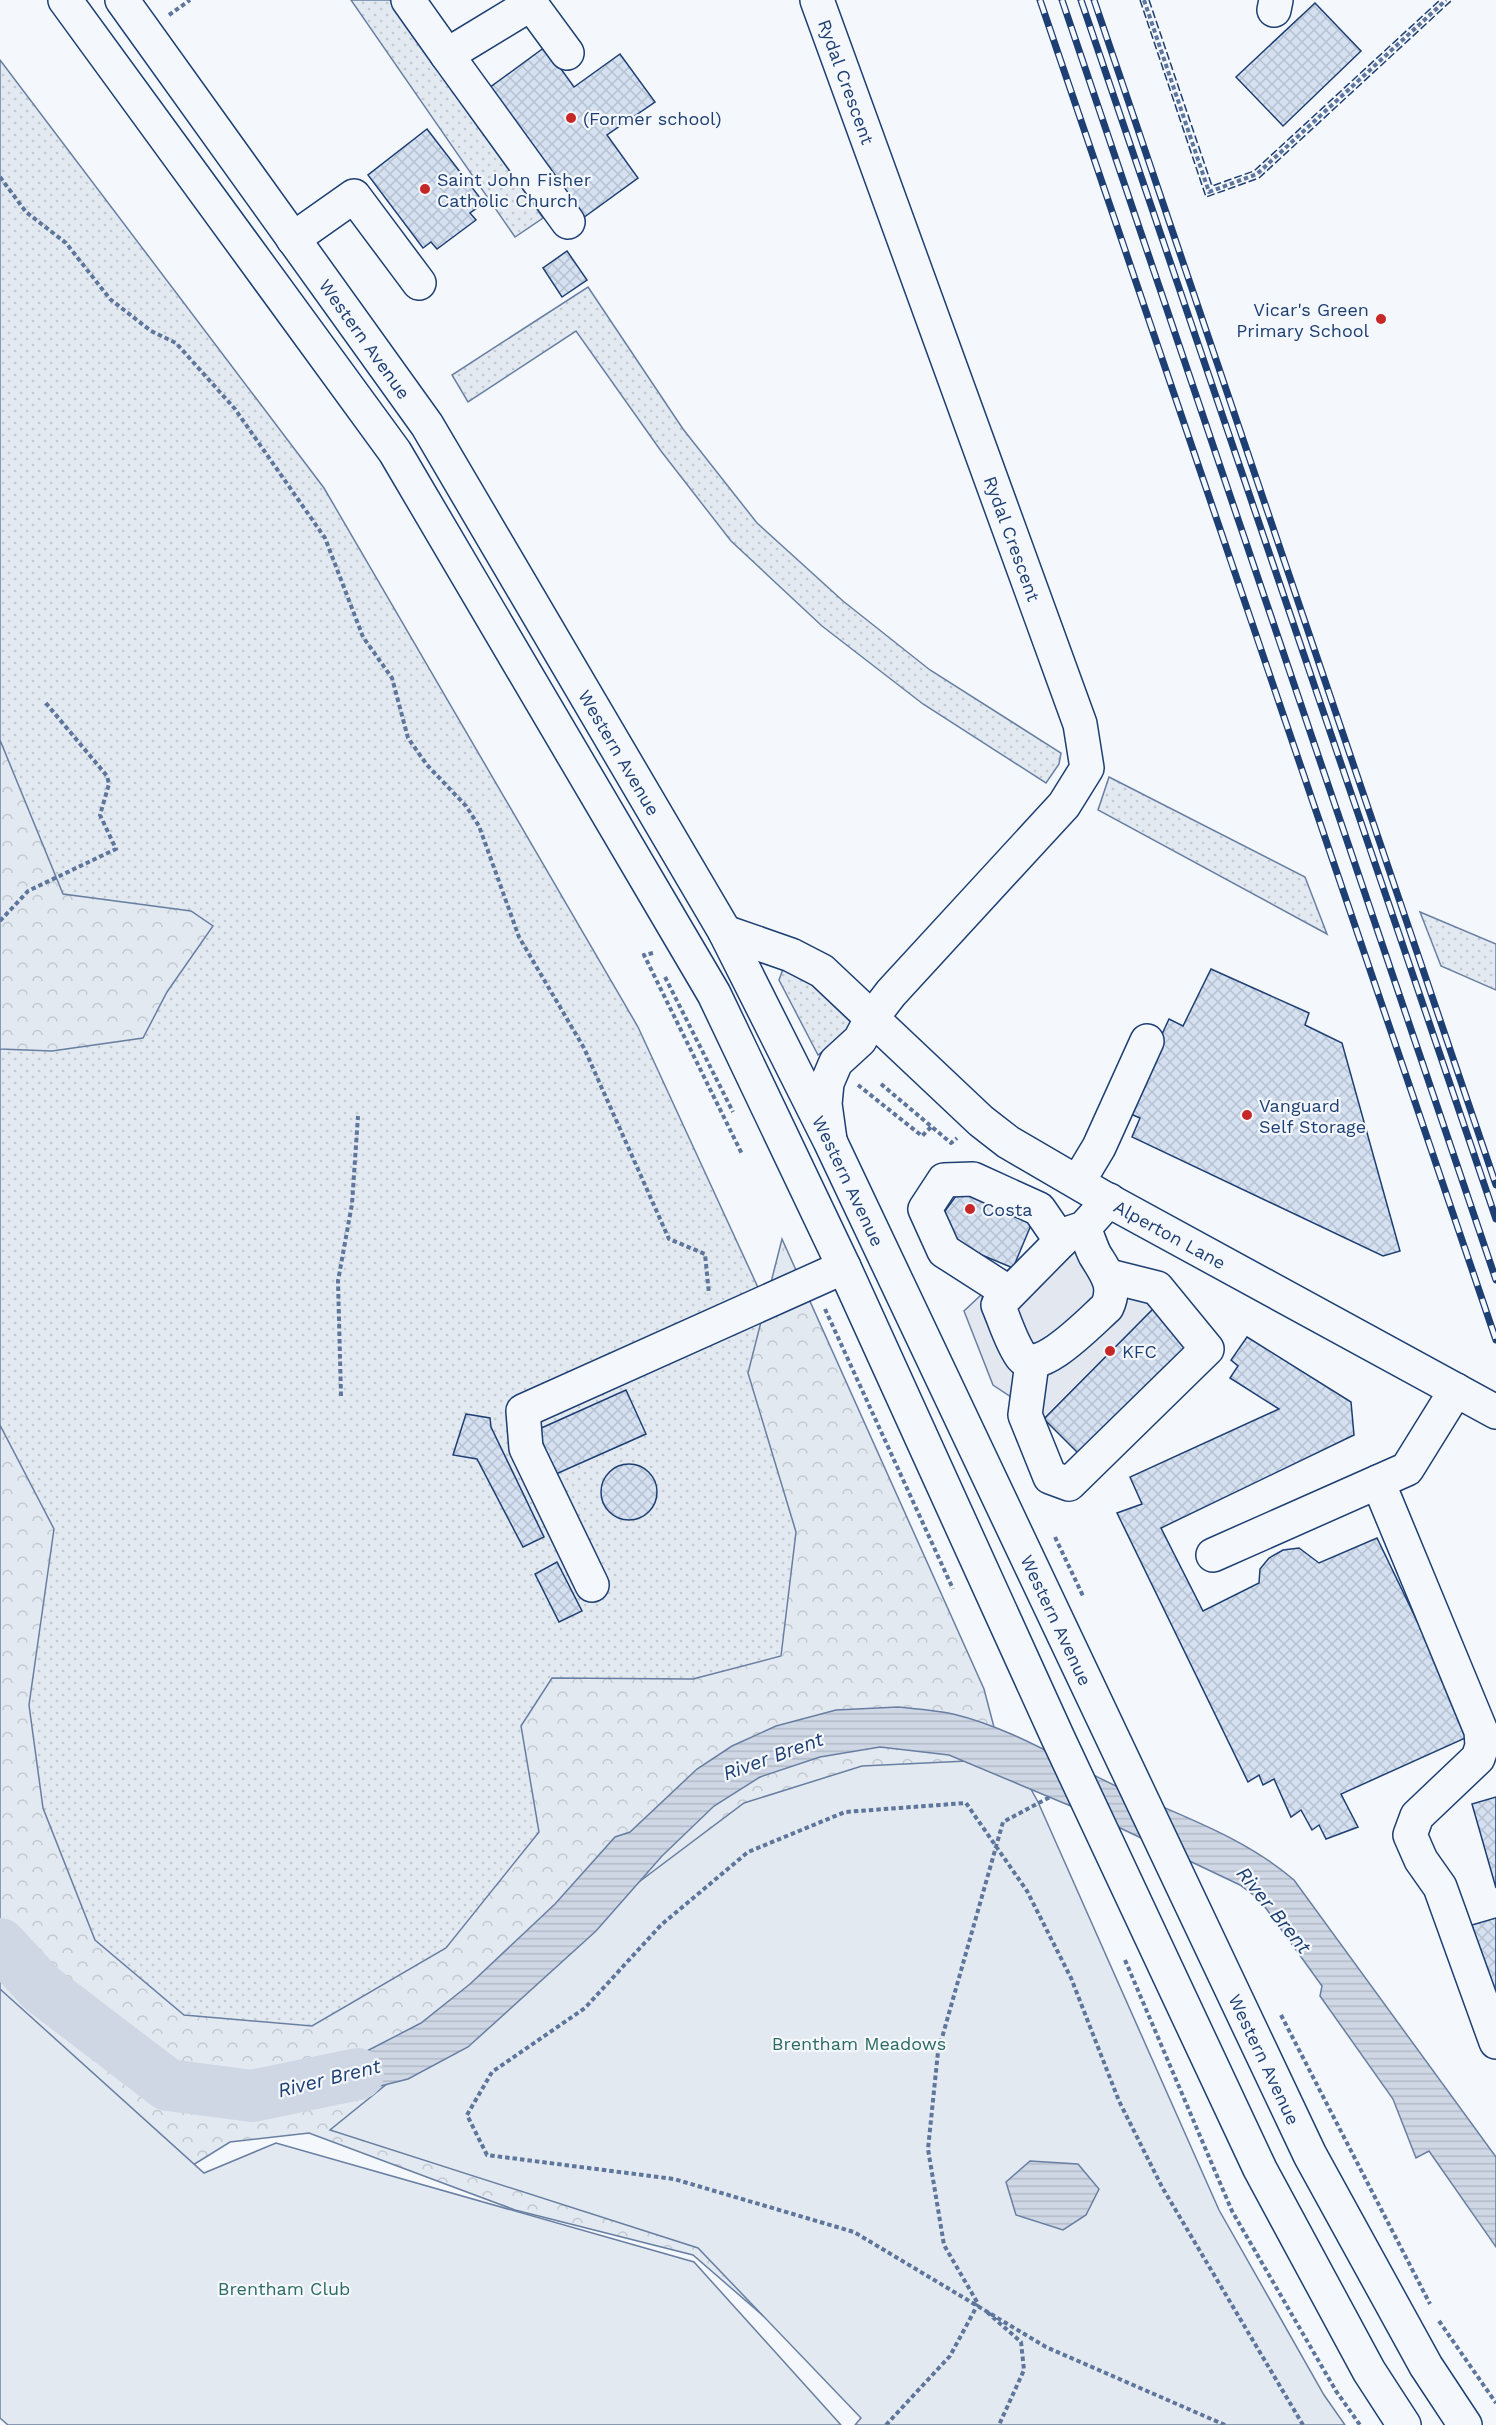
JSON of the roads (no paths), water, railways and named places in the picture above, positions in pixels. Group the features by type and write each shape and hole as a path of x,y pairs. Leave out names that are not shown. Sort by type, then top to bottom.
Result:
{"main road":[{"path":"65,0 395,452 714,994 844,1268 1058,1738 1260,2169 1369,2371 1404,2425"},
{"name":"Western Avenue","path":"122,0 427,425 724,932 830,1141 1310,2155 1426,2366 1465,2425"},
{"path":"408,0 568,222"},
{"name":"Rydal Crescent","path":"817,0 1080,724 1087,768 1064,805 891,993 871,1019 860,1040 836,1062 827,1083 825,1104 830,1141"},
{"path":"447,55 531,4 567,53"},
{"path":"293,239 354,196 419,283"},
{"name":"Alperton Lane","path":"724,932 790,955 822,971 981,1121 1008,1142 1109,1200 1496,1412"},
{"path":"1078,1182 1099,1147 1147,1041"},
{"path":"1008,1292 944,1251 925,1209 944,1180 973,1179 1039,1209 1072,1235 1094,1253 1109,1276 1112,1296 1107,1307 1045,1360 1032,1363 1022,1358 998,1305 1008,1292 1072,1235 1109,1200"},
{"path":"592,1585 526,1448 523,1411 713,1324 844,1268"},
{"path":"1032,1363 1025,1415 1050,1477 1069,1484 1207,1349 1212,1322 1183,1286 1157,1288 1109,1276"},
{"path":"1213,1555 1407,1469 1456,1390"},
{"path":"1378,1482 1481,1731 1482,1746 1478,1758 1417,1816 1410,1835 1421,1860 1440,1887 1496,2042"}],"water":[{"path":"898,1707 953,1714 1017,1737 1120,1788 1232,1839 1254,1851 1294,1880 1496,2157 1496,2247 1429,2151 1416,2158 1393,2099 1320,1996 1322,1986 1260,1900 1240,1885 1097,1817 949,1755 880,1747 820,1757 760,1777 714,1806 662,1856 596,1931 468,2047 408,2079 293,2108 284,2067 365,2052 421,2023 470,1984 555,1904 615,1837 630,1832 697,1769 732,1746 776,1726 836,1710"},
{"path":"1030,2161 1078,2164 1099,2189 1086,2215 1063,2230 1016,2215 1006,2182"}],"waterway":[{"name":"River Brent","path":"0,1944 42,1989 168,2085 252,2096 358,2074"}],"railway":[{"path":"1040,0 1496,1340"},
{"path":"1062,0 1496,1280"},
{"path":"1081,0 1496,1219"},
{"path":"1094,0 1496,1185"}],"place":[{"name":"(Former school)","path":"571,118"},
{"name":"Saint John Fisher Catholic Church","path":"425,189"},
{"name":"Vicar's Green Primary School","path":"1381,319"},
{"name":"Vanguard Self Storage","path":"1247,1115"},
{"name":"Costa","path":"970,1209"},
{"name":"KFC","path":"1110,1351"}],"park label":[{"name":"Brentham Meadows","path":"859,2043"},
{"name":"Brentham Club","path":"284,2288"}]}
